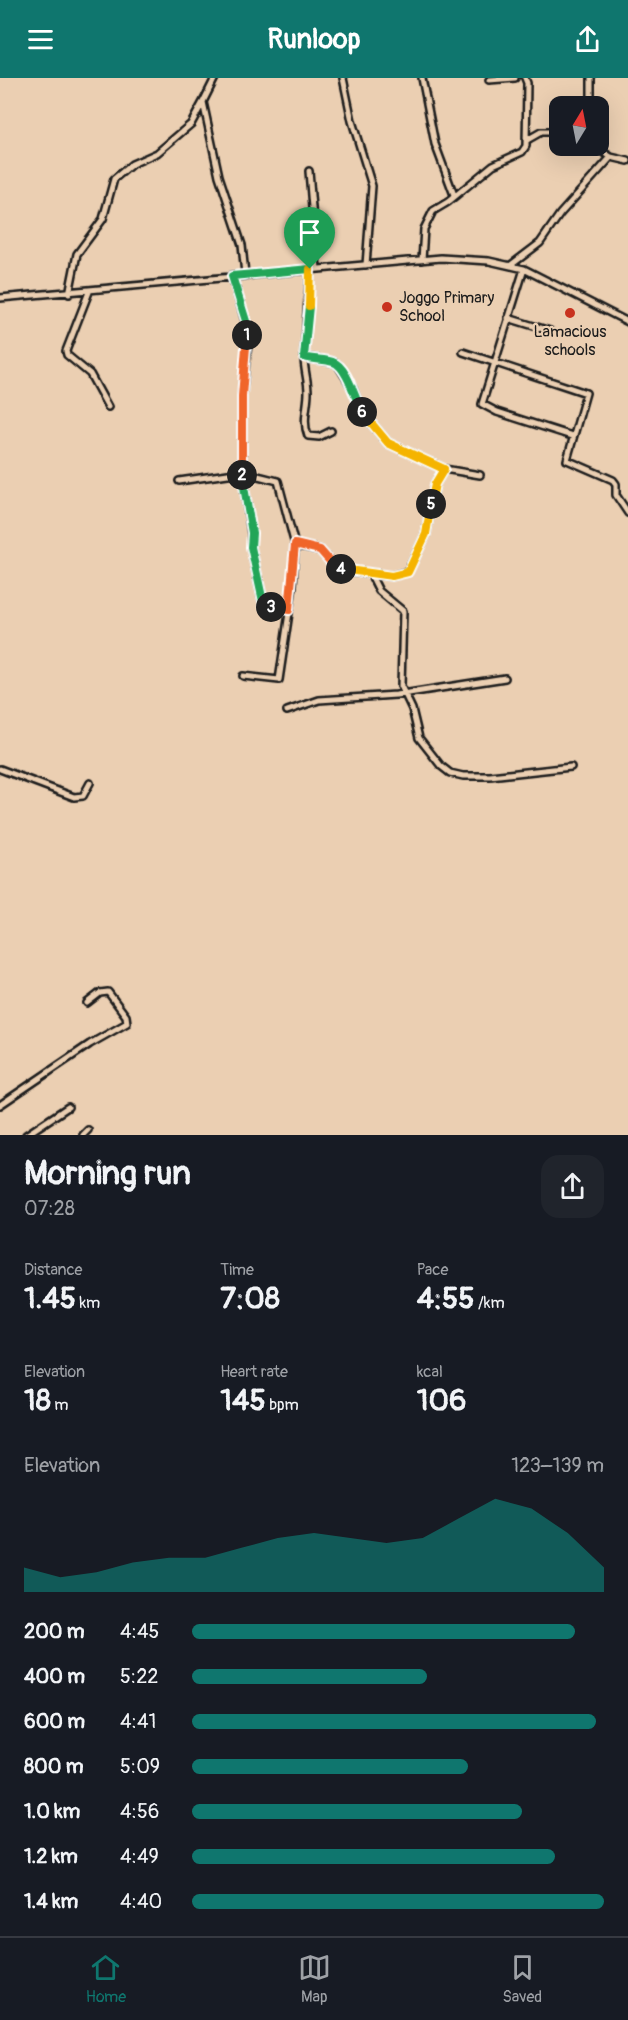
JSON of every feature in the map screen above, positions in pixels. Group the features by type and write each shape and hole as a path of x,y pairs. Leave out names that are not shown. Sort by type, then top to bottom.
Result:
{"street":[{"path":"69,294 76,254 103,219 114,179 132,164 157,153 191,124 215,78"},
{"path":"343,78 352,121 372,186 366,265"},
{"path":"422,78 435,144 454,195"},
{"path":"489,80 515,78"},
{"path":"422,260 428,219 433,211 448,202 493,165 522,152 527,140 527,83 525,78"},
{"path":"591,78 591,96"},
{"path":"203,102 219,176 242,245 245,274"},
{"path":"527,140 541,132 549,132"},
{"path":"511,265 540,243 560,214 611,157 628,161"},
{"path":"309,171 317,269"},
{"path":"0,298 69,294 245,274 422,260 472,259 524,269 628,322"},
{"path":"310,269 304,357 308,389 306,430 310,437 331,431"},
{"path":"524,269 482,404 497,412 572,436"},
{"path":"232,276 246,321 248,344 242,396 242,472 252,533 251,547 264,606 289,610"},
{"path":"89,292 66,351 67,355 90,374 108,407"},
{"path":"508,318 550,331"},
{"path":"463,352 585,393 567,460 615,482 616,495 628,513"},
{"path":"304,357 338,365 353,390 361,411 388,443 444,469 480,475"},
{"path":"295,544 320,550 334,566 343,570 392,576 408,572 426,534 434,491 444,469"},
{"path":"179,481 242,472 278,481 295,544 279,680 243,676"},
{"path":"371,575 379,591 403,611 400,655 403,693 412,709 419,738 450,773 463,776 508,776 571,767"},
{"path":"287,711 319,700 403,693 505,678"},
{"path":"0,769 74,797 83,796 90,783"},
{"path":"0,1105 90,1044 127,1023 126,1016 108,992 100,993 87,1003"},
{"path":"30,1134 68,1107"},
{"path":"83,1135 88,1130"}],"place":[{"name":"Joggo Primary School","path":"387,307"},
{"name":"Lamacious schools","path":"570,313"}],"route":[{"path":"310,269 308,331 304,357 338,365 353,390 361,411 388,443 444,469 435,484 426,534 408,572 400,575 379,576 343,570 334,566 325,554 313,546 295,544 294,577 289,610 264,606 253,561 252,533 247,500 243,490 242,472 241,415 248,344 246,321 232,276 310,269"}]}
